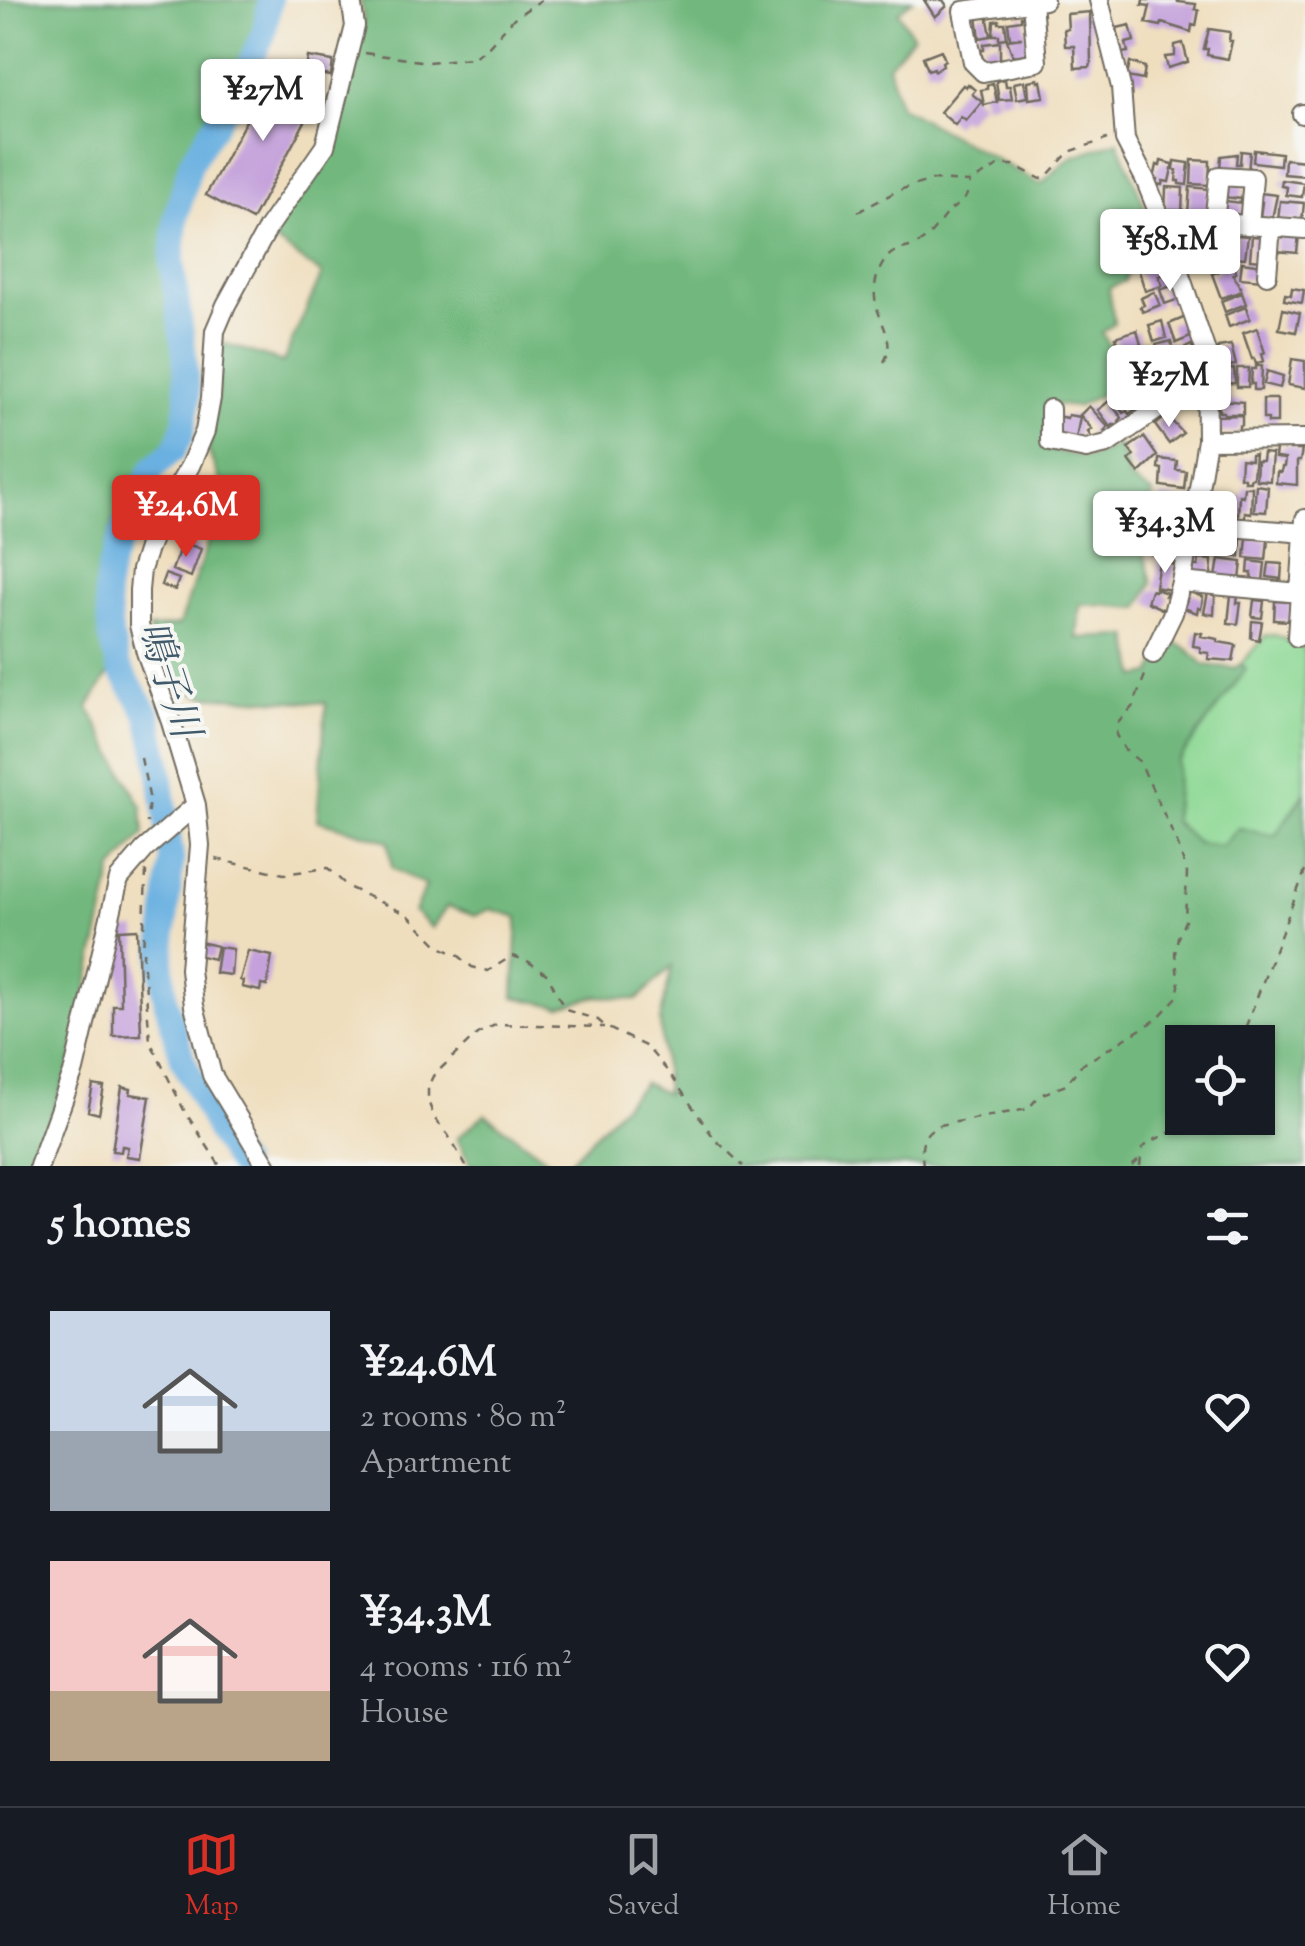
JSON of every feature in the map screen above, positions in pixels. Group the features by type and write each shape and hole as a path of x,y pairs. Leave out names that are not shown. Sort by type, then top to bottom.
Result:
{"street":[{"path":"267,1166 212,1075 194,1006 190,969 200,856 196,805 139,625 142,570 162,514 190,466 204,431 211,398 214,331 268,228 325,146 355,26 352,0"},
{"path":"1099,0 1121,87 1123,134 1162,219 1206,352 1207,440 1181,582 1173,613 1153,654"},
{"path":"1038,1 1038,62 983,72 973,62 962,11 1038,1"},
{"path":"1214,222 1219,176 1253,178 1249,225"},
{"path":"1162,219 1305,229"},
{"path":"1267,275 1271,226"},
{"path":"1050,410 1050,442 1086,449 1107,444 1206,376"},
{"path":"1207,440 1305,439"},
{"path":"1297,637 1305,518"},
{"path":"1192,524 1305,533"},
{"path":"1181,582 1300,592"},
{"path":"39,1166 74,1070 119,880 145,850 196,805"}],"path":[{"path":"349,54 372,53 428,62 472,58 486,50 514,18 541,0"},
{"path":"858,212 899,190 932,180 970,182 1000,165 1013,165 1041,179 1069,152 1123,134"},
{"path":"884,362 890,343 874,298 880,270 892,251 922,242 965,198 970,182"},
{"path":"922,1166 921,1147 930,1129 940,1124 1028,1110 1040,1096 1066,1085 1080,1066 1156,1020 1177,998 1175,953 1185,921 1187,873 1140,762 1116,736 1118,724 1133,706 1153,654"},
{"path":"141,758 149,796 143,957 150,1041 184,1110 220,1166"},
{"path":"200,856 284,874 328,868 348,887 408,915 440,947 472,967 488,972 512,956 526,960 548,974 562,1004 570,1011 598,1020 648,1047 714,1138 743,1166"},
{"path":"1246,1025 1305,871"},
{"path":"466,1166 435,1119 427,1094 433,1076 459,1050 477,1034 497,1024 606,1027"},
{"path":"1140,1166 1142,1148 1165,1135"},
{"path":"1132,1166 1140,1159"}],"green space":[{"path":"0,0 260,0 244,55 184,156 168,208 164,267 178,371 176,420 169,437 137,475 106,544 97,599 110,672 88,707 142,807 144,834 113,869 70,1068 31,1166 0,1166"},
{"path":"360,0 913,0 898,12 913,36 888,65 899,106 1041,184 1071,157 1118,141 1149,217 1132,240 1125,281 1109,288 1114,323 1102,333 1129,378 1077,407 1046,404 1044,449 1088,458 1119,444 1130,479 1153,494 1140,539 1152,583 1139,608 1080,604 1077,638 1129,636 1137,677 1152,674 1167,639 1189,650 1204,665 1234,668 1241,664 1246,669 1178,761 1173,821 1197,843 1222,846 1239,828 1275,836 1305,792 1305,1166 565,1166 644,1083 666,1094 660,1021 672,966 637,1000 598,996 561,1007 514,997 518,917 490,909 475,916 447,906 432,928 414,912 426,886 392,868 388,841 317,820 326,703 202,696 162,681 149,629 179,625 225,494 208,450 222,343 283,362 322,274 269,237 334,144 364,21"},
{"path":"1274,635 1305,648 1305,792 1275,836 1240,828 1222,846 1197,843 1173,821 1178,761 1245,670 1241,664 1265,636"},
{"path":"485,1114 556,1166 471,1166 457,1138"}],"building":[{"path":"924,0 943,0 947,6 935,17"},
{"path":"1143,0 1196,4 1196,26 1192,25 1191,32 1162,23 1146,23 1150,6 1142,5"},
{"path":"1090,12 1091,64 1075,68 1074,46 1065,46 1067,14"},
{"path":"987,14 991,36 980,38 977,16"},
{"path":"1021,16 1029,47 1027,54 1013,56 1007,40 1022,38 1010,38 1008,22 1021,20"},
{"path":"994,21 1005,23 1007,38 993,35"},
{"path":"1130,25 1134,41 1126,43 1128,52 1122,53 1117,28"},
{"path":"1209,29 1230,32 1228,59 1207,55 1208,49 1204,49"},
{"path":"1000,42 1000,61 983,61 984,44"},
{"path":"1183,43 1188,62 1168,68 1165,57 1175,56 1175,45"},
{"path":"941,50 943,65 935,71 928,70 923,57"},
{"path":"308,57 333,61 331,76 306,72"},
{"path":"1130,62 1145,67 1143,80 1127,77"},
{"path":"276,65 305,81 300,90 317,99 252,220 206,195"},
{"path":"1005,79 1012,99 999,100 996,81"},
{"path":"1038,79 1044,97 1029,99 1028,81"},
{"path":"1024,81 1027,97 1017,99 1014,83"},
{"path":"993,83 997,102 984,105 981,90"},
{"path":"968,84 982,102 966,121 961,117 955,125 940,112"},
{"path":"1254,150 1281,153 1280,165 1253,162"},
{"path":"1241,151 1250,152 1248,172 1220,169 1221,156 1237,154 1236,164 1240,164"},
{"path":"1285,159 1305,161 1305,176 1284,174"},
{"path":"1192,160 1210,161 1209,185 1191,184"},
{"path":"1161,161 1173,164 1169,182 1163,181 1162,185 1154,179"},
{"path":"1175,161 1189,163 1187,185 1176,181"},
{"path":"1282,180 1304,183 1302,197 1286,195 1287,187 1281,186"},
{"path":"1225,184 1243,186 1242,199 1223,197"},
{"path":"1166,187 1183,188 1182,213 1165,213"},
{"path":"1190,187 1209,189 1204,215 1188,213"},
{"path":"1260,193 1277,195 1272,219 1260,217"},
{"path":"1225,201 1243,203 1242,215 1224,213"},
{"path":"1280,201 1304,203 1302,222 1278,220"},
{"path":"1277,233 1299,235 1297,253 1276,251"},
{"path":"1222,234 1230,253 1212,261 1208,252 1216,249 1212,239"},
{"path":"1237,235 1248,236 1245,258 1234,257"},
{"path":"1252,236 1264,237 1262,260 1250,259"},
{"path":"1158,241 1164,260 1147,265 1141,247"},
{"path":"1228,259 1242,291 1221,298 1212,274 1219,271 1216,263"},
{"path":"1144,262 1146,270 1167,264 1169,272 1159,276 1162,286 1145,291 1137,264"},
{"path":"1242,262 1263,265 1261,280 1240,278"},
{"path":"1174,285 1179,299 1165,304 1160,290"},
{"path":"1292,288 1304,290 1302,303 1284,300 1285,294 1291,295"},
{"path":"1154,292 1160,305 1143,312 1141,298"},
{"path":"1242,293 1246,304 1225,312 1221,301"},
{"path":"1246,307 1250,319 1229,327 1225,315"},
{"path":"1283,309 1300,313 1296,332 1279,329"},
{"path":"1186,317 1193,336 1176,343 1169,324"},
{"path":"1162,321 1166,338 1154,342 1149,325"},
{"path":"1257,328 1265,353 1264,361 1256,364 1243,333"},
{"path":"1137,330 1141,345 1120,352 1115,337"},
{"path":"1171,341 1174,353 1159,357 1156,345"},
{"path":"1191,345 1197,355 1176,367 1170,357"},
{"path":"1231,345 1236,365 1216,368 1214,353 1218,347"},
{"path":"1149,347 1153,360 1128,366 1124,353"},
{"path":"1196,359 1198,373 1185,380 1178,368"},
{"path":"1292,359 1305,361 1305,388 1288,385"},
{"path":"1262,366 1261,390 1254,390 1251,384 1252,369"},
{"path":"1152,367 1170,386 1152,398 1137,377"},
{"path":"1237,368 1249,368 1248,387 1237,387"},
{"path":"1223,369 1234,369 1235,383 1215,384 1214,374 1224,373"},
{"path":"1267,371 1283,376 1280,388 1264,384"},
{"path":"1126,389 1139,407 1129,414 1123,413 1113,398"},
{"path":"1263,399 1277,399 1277,423 1263,419"},
{"path":"1219,400 1243,402 1243,414 1219,412"},
{"path":"1109,401 1122,418 1117,427 1111,427 1098,410"},
{"path":"1089,406 1108,427 1104,431 1107,434 1094,442 1088,432 1092,429 1080,415"},
{"path":"1242,415 1239,432 1217,433 1216,416"},
{"path":"1056,416 1080,417 1076,439 1056,435"},
{"path":"1167,416 1183,433 1169,444 1155,425"},
{"path":"1144,437 1157,456 1139,473 1129,460 1134,456 1128,448"},
{"path":"1283,445 1302,450 1297,461 1297,485 1276,483 1285,459 1275,458 1276,448 1283,449"},
{"path":"1263,453 1272,454 1270,481 1256,480 1257,461 1262,461"},
{"path":"1255,454 1253,478 1244,481 1240,477 1241,459 1251,460"},
{"path":"1159,459 1177,461 1176,470 1186,471 1184,489 1161,486"},
{"path":"1256,485 1268,487 1266,512 1254,511"},
{"path":"1244,487 1252,487 1251,513 1245,512 1245,519 1238,518 1239,495 1243,496"},
{"path":"1163,496 1180,501 1180,517 1159,511"},
{"path":"1157,514 1177,519 1173,537 1156,533"},
{"path":"1224,534 1241,536 1240,557 1223,556"},
{"path":"1202,536 1219,538 1216,557 1200,555"},
{"path":"1154,537 1176,541 1170,558 1151,554"},
{"path":"1247,538 1268,540 1266,560 1245,558"},
{"path":"182,542 201,549 191,577 172,570"},
{"path":"1199,559 1212,560 1211,578 1193,577"},
{"path":"1219,559 1242,562 1240,580 1216,577"},
{"path":"1249,561 1265,563 1263,581 1251,580"},
{"path":"1159,562 1176,565 1171,590 1155,587"},
{"path":"1269,563 1282,564 1281,579 1267,577"},
{"path":"165,574 179,579 175,590 161,585"},
{"path":"1155,589 1169,597 1164,610 1147,602"},
{"path":"1190,592 1203,597 1197,613 1184,608"},
{"path":"1208,592 1215,596 1214,615 1204,613"},
{"path":"1231,595 1238,596 1237,603 1241,603 1238,624 1228,623"},
{"path":"1254,600 1264,601 1262,618 1252,617"},
{"path":"1275,601 1291,602 1290,621 1274,620"},
{"path":"1252,621 1262,622 1259,640 1251,638"},
{"path":"1195,632 1236,645 1233,661 1208,659 1209,653 1193,646"},
{"path":"137,929 141,1035 113,1036 113,1005 121,1005 119,930"},
{"path":"200,942 217,946 214,959 197,955"},
{"path":"219,947 233,949 231,975 215,973"},
{"path":"248,951 272,956 267,986 261,985 260,991 242,987 240,980"},
{"path":"93,1085 104,1087 99,1114 88,1111"},
{"path":"122,1087 131,1089 130,1094 150,1097 140,1158 126,1156 128,1147 122,1146 121,1152 112,1151"}],"waterway":[{"name":"鳴子川","path":"240,1166 218,1132 183,1060 166,1002 163,945 172,860 159,762 148,714 119,668 106,591 110,566 130,513 153,468 174,450 185,420 185,358 172,264 176,216 191,162 239,87 264,33 270,0"}]}
